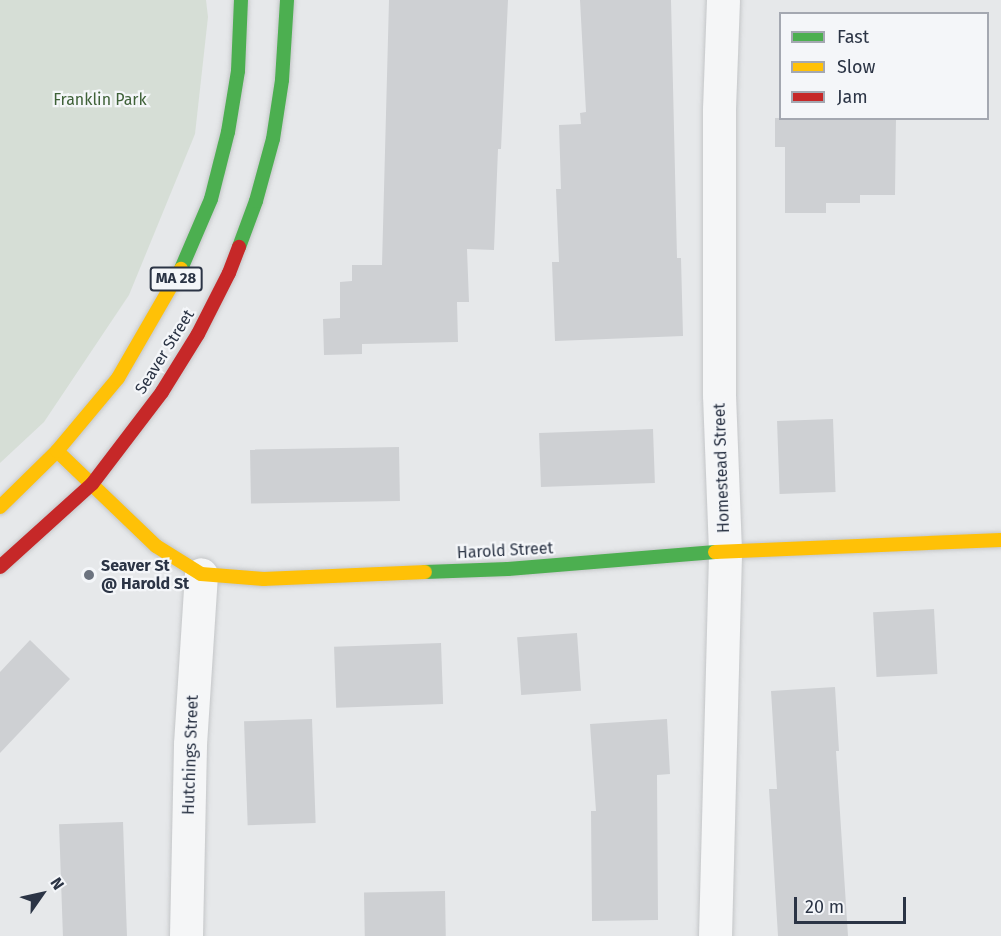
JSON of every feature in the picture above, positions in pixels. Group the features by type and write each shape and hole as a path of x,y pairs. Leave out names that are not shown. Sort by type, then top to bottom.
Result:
{"main road":[{"name":"Seaver Street","path":"0,507 57,451 118,378 186,260 207,209 228,132 238,71 241,0"},
{"name":"Seaver Street","path":"0,567 92,484 162,392 198,334 230,273 256,201 273,139 282,80 287,0"},
{"name":"Harold Street","path":"57,451 156,546 201,574 264,579 508,569 724,551 1001,540"}],"street":[{"name":"Homestead Street","path":"715,936 724,551 719,394 719,109 723,0"},
{"name":"Hutchings Street","path":"186,936 190,744 201,574"}],"green space":[{"name":"Franklin Park","path":"0,0 206,0 208,17 195,134 129,295 44,422 0,463"}],"building":[{"path":"389,0 508,0 494,250 467,249 469,302 457,302 458,342 362,344 362,354 324,355 323,319 340,318 340,282 352,281 352,265 382,265"},
{"path":"580,0 671,0 677,258 681,258 683,336 555,341 552,262 559,262 556,189 561,189 559,125 581,124 580,113 586,112"},
{"path":"775,118 779,120 896,120 895,195 860,195 860,203 826,203 826,213 785,213 785,147 775,147"},
{"path":"833,419 836,492 780,494 777,421"},
{"path":"653,429 655,483 541,487 539,433"},
{"path":"399,447 400,501 251,504 250,450"},
{"path":"934,609 937,674 876,677 873,612"},
{"path":"577,633 581,691 521,695 517,637"},
{"path":"30,640 70,679 0,753 0,672"},
{"path":"441,643 443,704 336,708 334,647"},
{"path":"835,687 839,751 836,751 848,936 778,936 769,789 777,789 771,691"},
{"path":"312,719 316,823 248,825 244,721"},
{"path":"667,719 670,774 657,775 658,920 592,921 591,811 596,811 590,724"},
{"path":"123,822 127,936 63,936 59,824"},
{"path":"445,891 446,936 365,936 364,892"}],"traffic: fast":[{"path":"181,269 211,199 228,132 238,71 241,0"},
{"path":"239,247 256,201 273,139 282,80 287,0"},
{"path":"425,572 508,569 715,552"}],"traffic: slow":[{"path":"0,507 57,451 118,378 181,269"},
{"path":"57,451 156,546 201,574 264,579 425,572"},
{"path":"715,552 1001,540"}],"traffic: jam":[{"path":"0,567 92,484 162,392 198,334 229,273 239,247"}],"place":[{"name":"Seaver St @ Harold St","path":"89,575"}]}
